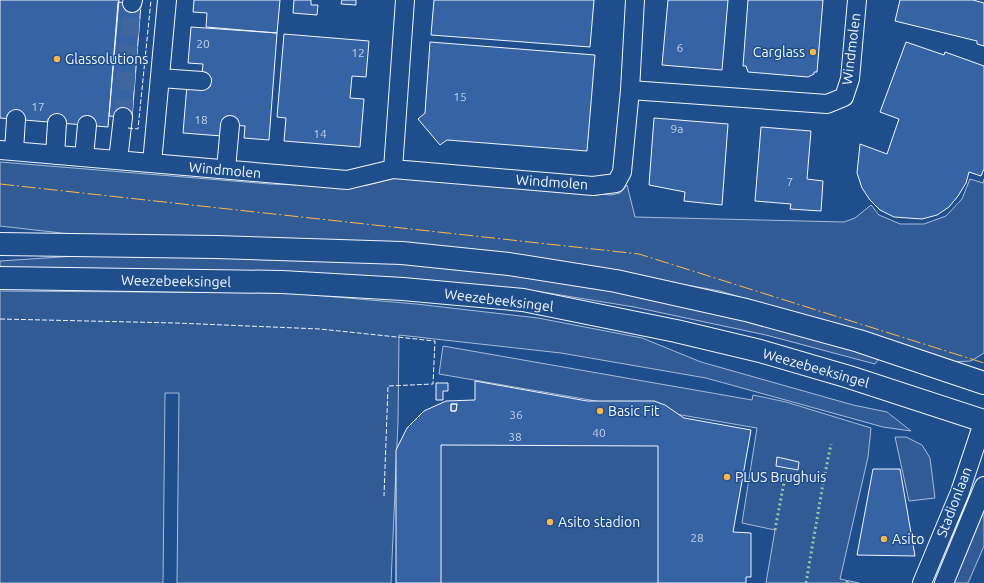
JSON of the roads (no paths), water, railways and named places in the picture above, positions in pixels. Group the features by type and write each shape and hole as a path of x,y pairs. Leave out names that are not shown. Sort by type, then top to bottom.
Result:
{"main road":[{"path":"0,244 216,247 394,253 509,264 616,281 746,310 859,340 984,383"},
{"name":"Weezebeeksingel","path":"0,278 282,282 403,289 523,300 676,331 760,351 849,377 984,421"}],"street":[{"path":"152,163 167,0"},
{"path":"393,169 405,0"},
{"name":"Windmolen","path":"7,151 347,180 393,169 593,186 616,183 622,172 630,90 634,0"},
{"name":"Windmolen","path":"630,90 827,104 844,97 850,79 857,0"},
{"path":"160,78 202,82"},
{"path":"118,160 123,117"},
{"path":"7,151 16,119"},
{"path":"54,155 57,123"},
{"path":"84,158 87,125"},
{"path":"226,170 230,125"},
{"name":"Stadionlaan","path":"922,583 960,492 984,421"},
{"name":"Stadionlaan","path":"944,583 984,486"}],"tunnel":[{"path":"123,117 132,3"}],"place":[{"name":"Carglass","path":"813,52"},
{"name":"Glassolutions","path":"57,59"},
{"name":"Basic Fit","path":"600,411"},
{"name":"PLUS Brughuis","path":"727,477"},
{"name":"Asito stadion","path":"550,522"},
{"name":"Asito","path":"884,539"}]}
